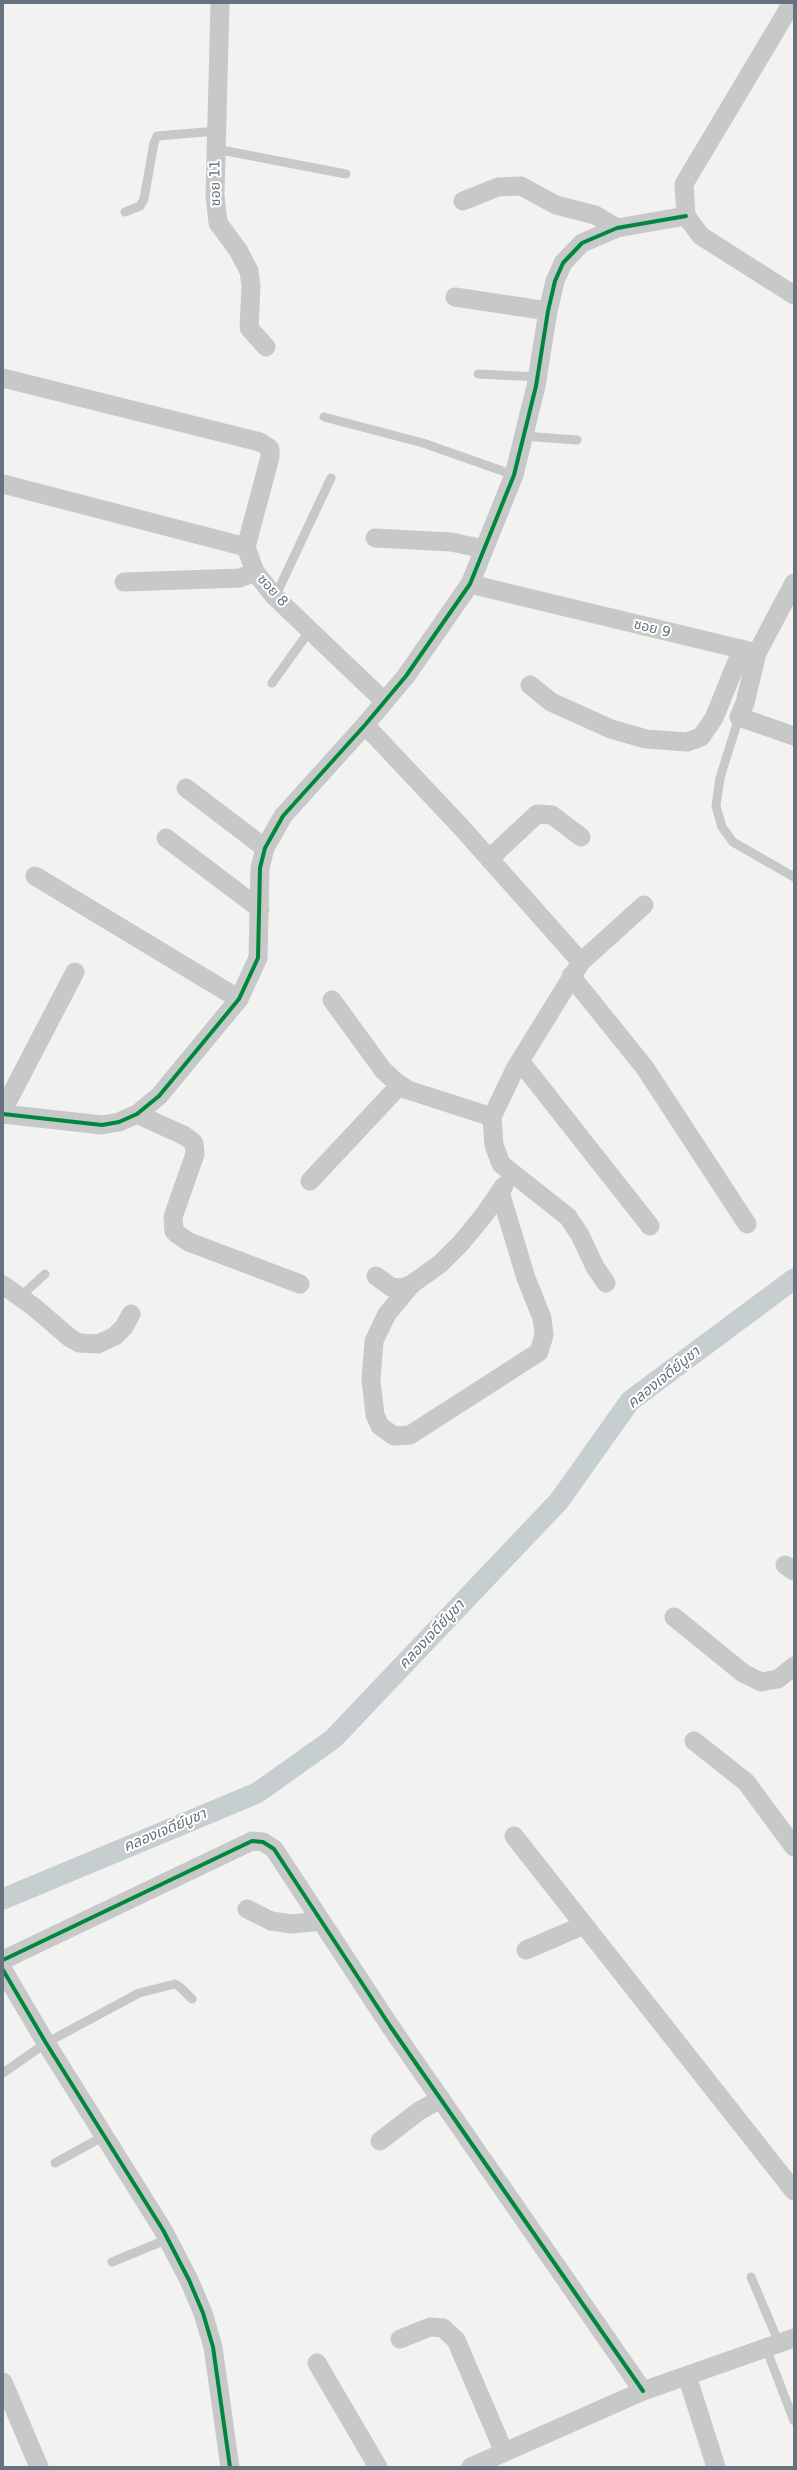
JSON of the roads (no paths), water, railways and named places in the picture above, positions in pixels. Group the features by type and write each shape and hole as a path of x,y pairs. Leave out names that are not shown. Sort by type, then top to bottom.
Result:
{"street":[{"name":"ซอย 11","path":"220,3 215,195 218,223 238,250 249,271 251,286 249,328 266,347"},
{"path":"792,3 684,184 686,216 701,236 794,295"},
{"path":"463,201 498,187 522,186 556,205 595,215 617,228"},
{"path":"3,1114 102,1125 137,1114 159,1096 239,999 258,958 260,868 265,848 283,816 365,725 406,676 470,584 514,475 538,377 548,311 555,281 563,263 582,243 617,228 686,216"},
{"path":"455,297 548,311"},
{"path":"3,378 260,442 268,447 270,449 270,457 246,547 255,572"},
{"path":"3,484 246,547"},
{"path":"375,538 450,542 484,549"},
{"name":"ซอย 8","path":"124,582 240,578 255,572 275,597 311,629 384,701"},
{"path":"530,685 551,702 611,729 646,739 687,742 701,737 714,718 750,651 794,583"},
{"name":"ซอย 9","path":"470,584 750,651"},
{"path":"750,651 745,703 739,717 794,736"},
{"path":"365,725 489,859 576,969 646,1068 746,1224"},
{"path":"186,788 265,848"},
{"path":"489,859 537,814 552,815 581,837"},
{"path":"166,838 260,909"},
{"path":"35,876 239,999"},
{"path":"606,1283 595,1267 580,1235 568,1218 501,1164 494,1146 492,1117 520,1061 576,969 644,905"},
{"path":"3,1110 75,972"},
{"path":"332,1000 384,1070 400,1085 408,1090 492,1117"},
{"path":"520,1061 650,1226"},
{"path":"310,1181 400,1085"},
{"path":"137,1114 185,1136 194,1142 195,1154 173,1217 174,1231 188,1242 300,1284"},
{"path":"376,1276 391,1287 402,1288 412,1284 440,1264 461,1243 513,1173"},
{"path":"412,1284 387,1314 374,1341 371,1380 375,1415 380,1426 394,1436 410,1435 539,1352 544,1335 542,1318 526,1278 500,1192"},
{"path":"3,1285 70,1338 79,1343 98,1344 115,1336 124,1327 131,1314"},
{"path":"674,1617 743,1674 761,1682 778,1679 794,1666"},
{"path":"694,1741 746,1782 794,1847"},
{"path":"514,1836 794,2191"},
{"path":"3,1960 252,1842 263,1842 274,1849 321,1922 441,2100 643,2391"},
{"path":"247,1909 272,1921 292,1924 321,1922"},
{"path":"526,1950 584,1925"},
{"path":"3,1970 168,2239 203,2313 212,2347 230,2467"},
{"path":"380,2141 419,2111 441,2100"},
{"path":"400,2339 430,2327 443,2328 456,2340 504,2452"},
{"path":"471,2467 643,2391 780,2343"},
{"path":"317,2363 378,2467"},
{"path":"687,2376 716,2467"},
{"path":"3,2382 39,2467"}],"lane":[{"path":"125,212 140,206 144,199 154,139 157,136 216,140 346,174"},
{"path":"478,374 538,377"},
{"path":"324,417 424,443 514,475"},
{"path":"523,436 577,440"},
{"path":"275,597 331,478"},
{"path":"272,683 311,629"},
{"path":"739,717 720,778 716,806 722,827 733,842 794,878"},
{"path":"20,1297 45,1274"},
{"path":"3,2073 46,2042 139,1993 164,1985 175,1984 192,1999"},
{"path":"56,2164 104,2136"},
{"path":"112,2262 168,2239"},
{"path":"751,2277 780,2343 794,2421"}],"waterway":[{"name":"คลองเจดีย์บูชา","path":"3,1899 257,1793 333,1739 559,1501 630,1401 794,1279"}]}
